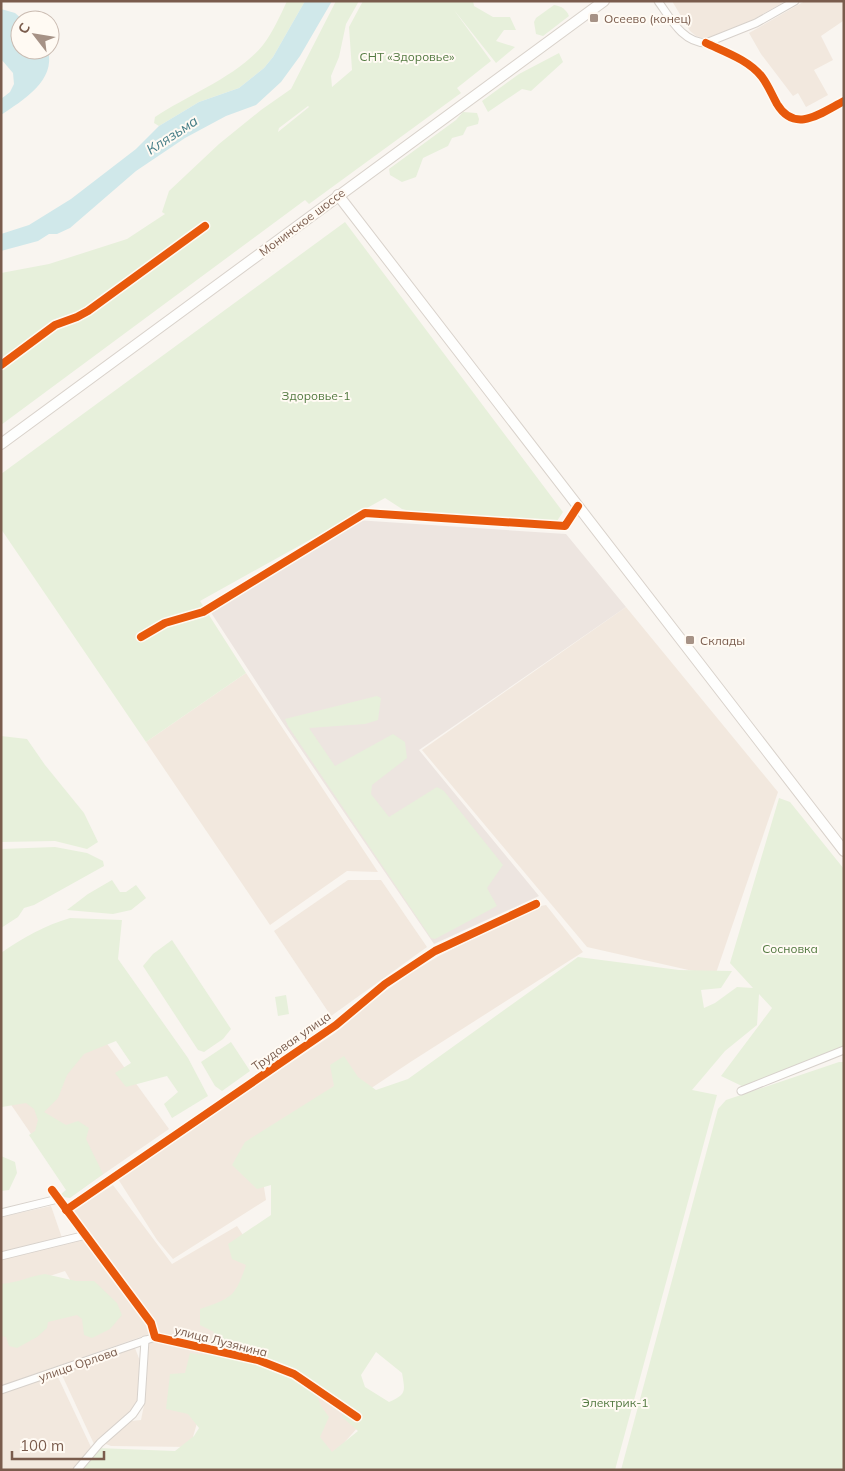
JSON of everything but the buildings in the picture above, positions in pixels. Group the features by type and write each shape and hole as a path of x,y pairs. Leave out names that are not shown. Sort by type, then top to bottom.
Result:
{"main road":[{"name":"Монинское шоссе","path":"1,444 604,1"},
{"path":"338,195 844,851"}],"street":[{"path":"658,1 682,33 697,43 706,43 756,23 795,1"},
{"path":"706,43 742,61 762,77 778,106 790,118 796,120 817,115 844,101"},
{"path":"1,365 55,324 77,318 88,311 205,226"},
{"path":"141,637 165,623 203,612 365,513 565,526 578,506"},
{"name":"Трудовая улица","path":"66,1210 336,1025 385,984 435,951 536,904"},
{"path":"741,1092 844,1050"},
{"name":"улица Лузянина","path":"52,1190 151,1324 155,1337 258,1360 294,1374 357,1417"},
{"path":"1,1212 58,1199"},
{"path":"1,1256 86,1235"},
{"name":"улица Орлова","path":"1,1390 155,1337"},
{"path":"77,1470 100,1443 133,1414 142,1402 146,1340"}],"shaded area":[{"path":"672,1 781,1 782,3 751,21 708,39 696,36 690,31"},
{"path":"805,1 844,1 844,23 843,21 821,36 833,60 814,70 828,95 806,107 798,93 793,96 761,54 749,33"},
{"path":"356,520 566,534 626,607 419,750 539,896 434,944 283,723 210,611"},
{"path":"626,607 778,792 715,976 587,947 422,750"},
{"path":"246,673 378,872 347,871 270,925 146,742"},
{"path":"348,880 381,880 427,947 331,1016 274,931"},
{"path":"546,905 583,952 412,1061 260,1162 266,1200 173,1259 157,1240 118,1179 335,1033 377,997 412,972 439,956 536,907"},
{"path":"100,1034 169,1129 73,1195 3,1093"},
{"path":"113,1185 172,1264 237,1226 273,1280 258,1355 160,1333 152,1319 73,1211"},
{"path":"51,1206 62,1238 1,1254 1,1217"},
{"path":"83,1238 149,1328 149,1334 1,1386 1,1335 87,1309 65,1271 1,1292 1,1260"},
{"path":"153,1341 169,1342 224,1355 295,1378 360,1425 334,1454 200,1413 190,1447 111,1446 103,1443 130,1421 141,1420 145,1400 146,1360 149,1343"},
{"path":"135,1348 140,1361 139,1397 136,1408 94,1444 61,1373"},
{"path":"57,1375 91,1447 73,1470 1,1470 1,1393"}],"green space":[{"path":"287,1 305,1 273,57 264,68 239,88 199,102 159,126 154,123 155,117 227,76 253,56 270,35"},
{"name":"СНТ «Здоровье»","path":"336,1 359,1 346,24 339,57 331,76 332,87 352,70 349,27 363,1 473,1 474,6 493,17 510,17 516,30 504,30 496,41 515,47 496,63 454,10 491,61 457,88 461,93 309,204 305,200 1,425 1,273 49,264 127,239 165,214 162,212 169,191 219,144 261,110 291,89","holes":["309,107 278,132 279,128"]},
{"path":"554,5 563,8 569,16 543,36 536,34 534,22 536,18"},
{"path":"559,53 563,62 531,91 522,89 488,112 482,101 519,74"},
{"path":"463,112 477,113 478,124 467,127 463,135 452,138 448,146 423,158 416,177 402,182 390,175 389,169 456,120"},
{"name":"Здоровье-1","path":"345,222 563,512 557,521 418,513 402,509 385,498 200,601 246,673 146,742 1,529 1,474"},
{"path":"377,696 381,698 378,720 365,724 309,728 335,766 393,734 405,742 407,758 372,785 371,794 389,817 437,787 444,791 503,865 487,888 497,906 435,939 431,938 285,719"},
{"path":"1,736 27,739 45,765 84,813 98,842 87,849 55,841 1,842"},
{"path":"779,798 790,802 844,869 844,1047 746,1088 721,1076 772,1008 759,994 757,1025 725,1051 692,1090 717,1095 615,1470 80,1470 97,1448 175,1451 194,1436 199,1428 188,1414 166,1409 170,1374 185,1373 190,1353 206,1355 214,1332 200,1325 200,1309 225,1299 235,1291 239,1284 246,1265 232,1259 228,1244 271,1215 271,1185 257,1189 232,1165 245,1142 334,1086 330,1065 344,1056 358,1077 376,1090 408,1079 578,957 679,970 732,971 721,988 701,990 704,1008 715,1003 737,987 753,988 730,963","holes":["376,1352 402,1373 404,1384 402,1394 389,1402 365,1387 361,1375","316,1393 344,1410 342,1417 358,1431 332,1452 320,1437 329,1417 321,1406"]},
{"path":"55,847 87,853 103,861 104,866 34,905 24,908 18,917 1,928 1,849"},
{"path":"112,880 120,892 126,892 136,885 146,898 131,910 113,914 67,910 88,894"},
{"path":"70,918 122,920 118,959 188,1058 208,1096 172,1118 164,1104 178,1092 167,1076 126,1087 115,1073 131,1063 116,1041 84,1054 67,1075 58,1098 44,1112 66,1125 78,1121 89,1128 86,1139 103,1174 70,1198 63,1197 61,1194 66,1190 29,1135 35,1131 38,1120 34,1109 26,1103 2,1107 1,1105 1,953 34,932"},
{"path":"172,940 231,1029 223,1039 204,1052 198,1050 143,966 153,954"},
{"path":"286,995 289,1014 278,1016 275,997"},
{"path":"231,1042 250,1071 222,1091 215,1086 201,1062"},
{"path":"839,1062 844,1062 844,1470 621,1470 718,1109 726,1100"},
{"path":"1,1156 15,1162 17,1173 9,1190 1,1191"},
{"path":"45,1274 76,1281 94,1281 117,1303 122,1315 110,1329 92,1338 84,1335 82,1319 77,1315 48,1322 47,1328 37,1337 17,1348 9,1346 6,1337 1,1336 1,1284"}],"water":[{"name":"Клязьма","path":"305,1 332,1 300,56 281,82 256,105 226,116 185,138 136,171 70,228 57,234 49,234 38,241 1,251 1,234 29,225 71,199 136,149 159,126 199,102 239,88 264,68 273,57"},
{"path":"1,9 10,12 10,60 49,61 47,71 36,88 1,115 1,99 10,92 14,84 13,73 1,59"}],"cycle path":[{"path":"706,43 736,57 757,71 777,104 784,113 792,118 809,118 844,101"},
{"path":"1,365 55,325 88,311 205,226"},
{"path":"141,637 165,623 203,612 365,513 565,526 578,506"},
{"path":"66,1210 336,1025 385,984 435,951 536,904"},
{"path":"52,1190 151,1323 155,1337 258,1360 294,1374 357,1417"}],"place":[{"name":"Осеево (конец)","path":"594,18"},
{"name":"Склады","path":"690,640"}],"park label":[{"name":"Сосновка","path":"790,948"},
{"name":"Электрик-1","path":"615,1402"}]}
